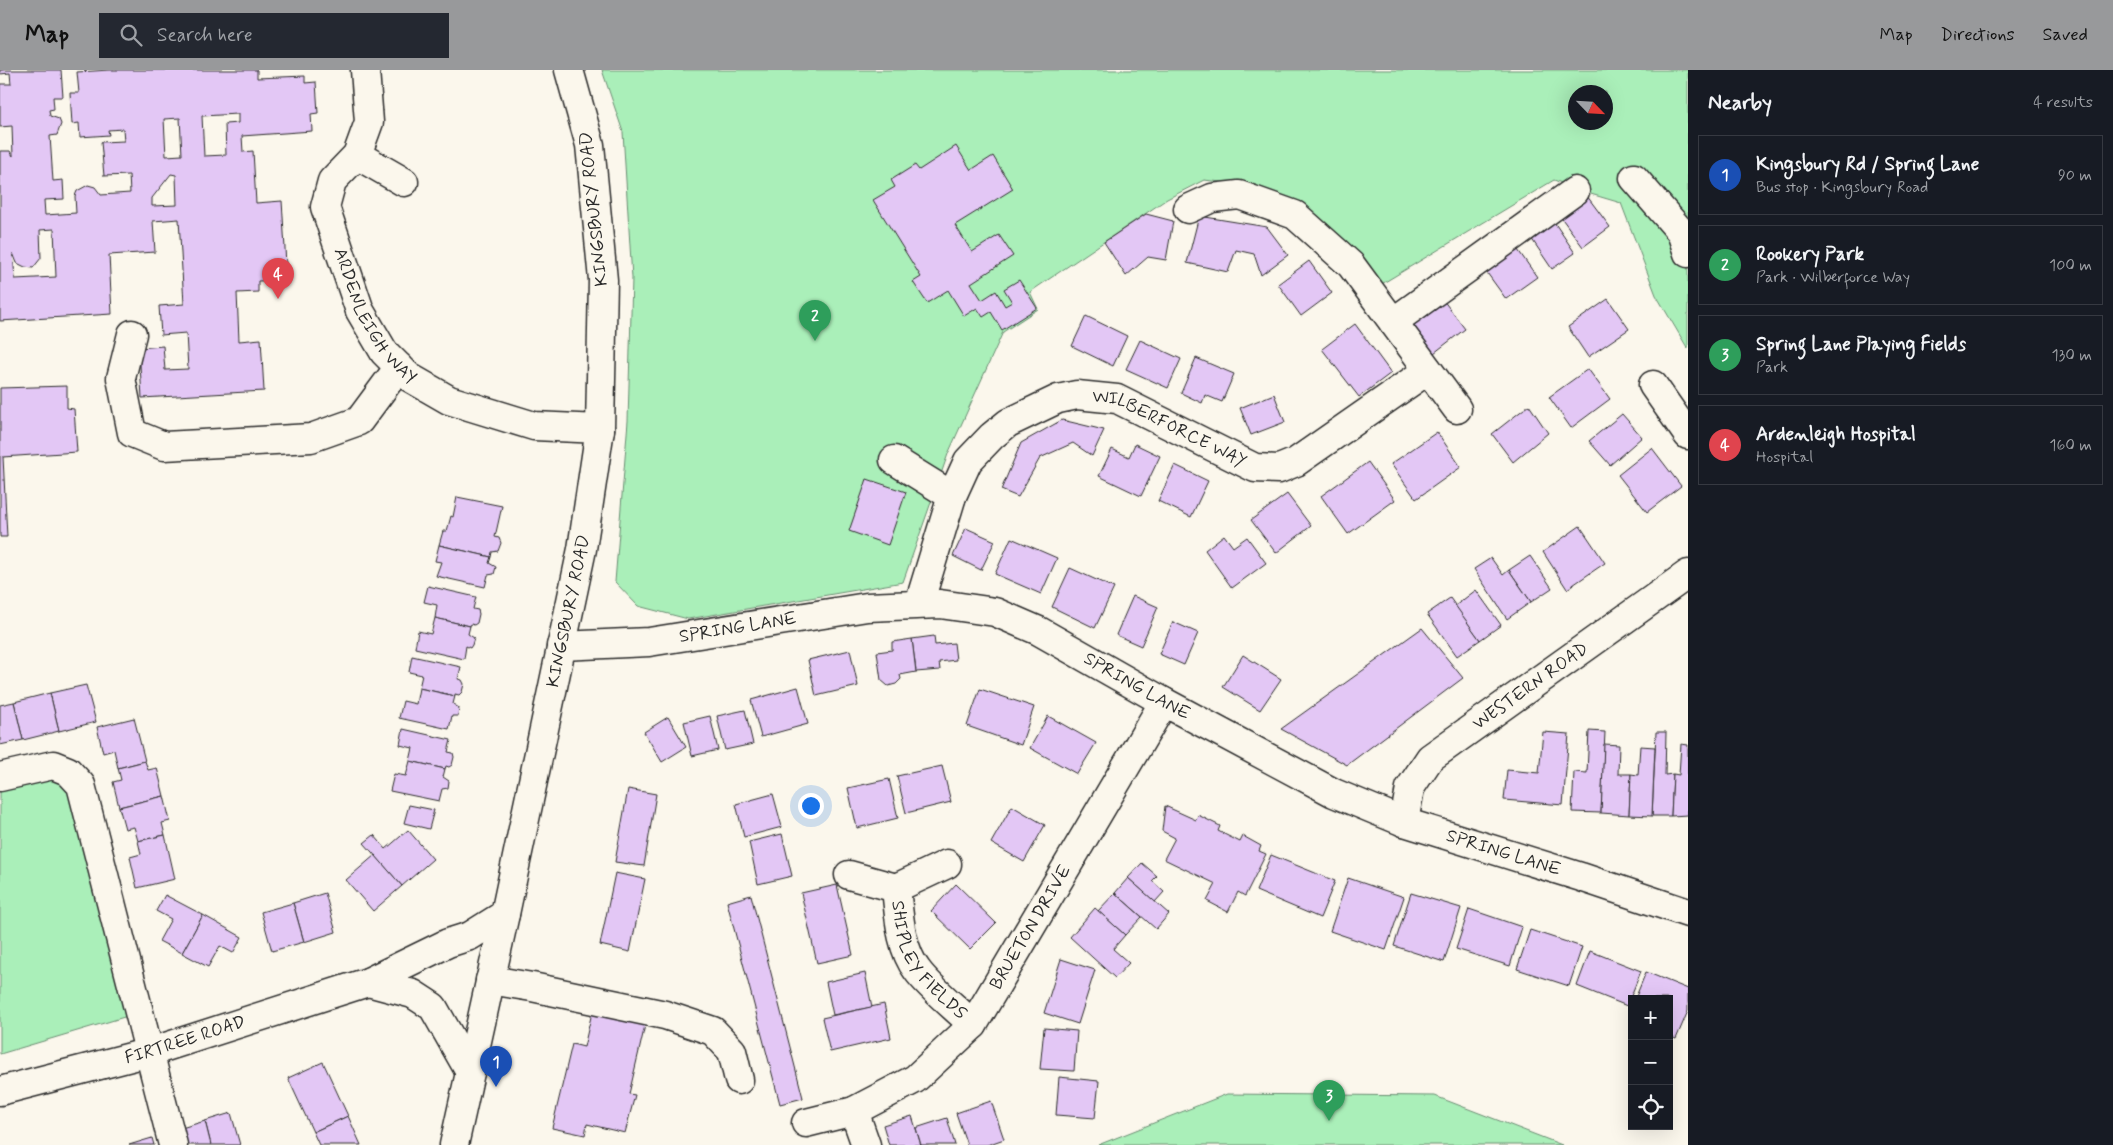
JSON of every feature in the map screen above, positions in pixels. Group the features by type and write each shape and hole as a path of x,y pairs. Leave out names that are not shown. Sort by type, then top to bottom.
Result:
{"street":[{"name":"ARDENLEIGH WAY","path":"365,70 368,122 357,154 332,180 325,207 360,311 384,352 409,377 448,400 534,426 600,428"},
{"name":"KINGSBURY ROAD","path":"454,1145 582,549 600,428 604,280 590,146 569,70"},
{"path":"357,154 404,182"},
{"path":"1634,178 1681,232 1688,253"},
{"path":"1393,322 1575,191"},
{"path":"1188,209 1212,198 1239,195 1294,215 1351,264 1457,409"},
{"path":"132,334 122,378 132,433 164,446 311,438 359,421 399,367"},
{"name":"WILBERFORCE WAY","path":"919,604 952,496 968,461 992,436 1008,423 1058,399 1078,395 1117,399 1255,468 1279,469 1311,451 1428,370"},
{"path":"1653,385 1688,435"},
{"path":"894,460 952,496"},
{"name":"WESTERN ROAD","path":"1404,822 1410,788 1430,758 1688,574"},
{"name":"SPRING LANE","path":"561,646 649,642 867,607 940,604 995,612 1039,631 1164,702 1334,793 1404,822 1590,880 1688,913"},
{"name":"BRUETON DRIVE","path":"806,1122 854,1111 915,1079 973,1025 1164,702"},
{"path":"0,777 53,765 68,771 81,785 174,1145"},
{"name":"SHIPLEY FIELDS","path":"849,875 896,888 947,864"},
{"name":"SHIPLEY FIELDS","path":"896,888 900,923 908,952 917,970 973,1025"},
{"name":"FIRTREE ROAD","path":"0,1091 150,1052 368,982 448,943 470,936 505,914"},
{"path":"490,980 532,986 665,1015 713,1031 732,1051 739,1080"},
{"path":"368,982 413,994 433,1007 470,1072"},
{"path":"854,1111 866,1145"}],"green space":[{"path":"602,70 1688,70 1688,349 1656,295 1621,203 1584,192 1554,180 1380,285 1295,200 1248,185 1204,180 1167,199 1030,292 1038,309 1003,332 948,454 903,582 688,619 638,606 615,582 628,421 632,278 623,132"},
{"path":"65,777 131,1015 0,1054 0,784"},
{"path":"1227,1094 1435,1096 1562,1145 1098,1145"}],"building":[{"path":"0,70 61,70 63,97 53,97 54,109 49,110 50,116 59,119 61,124 57,135 50,136 53,181 63,180 64,199 44,200 45,215 76,213 75,196 77,191 88,185 95,187 101,195 130,193 129,175 104,176 101,142 124,141 123,129 108,130 109,135 80,137 79,123 72,124 70,93 79,93 77,72 110,70 257,70 257,78 305,76 305,83 316,82 318,113 311,114 312,131 242,136 243,152 253,151 256,203 282,201 286,264 282,263 283,280 258,281 258,292 237,293 239,341 261,339 264,391 142,398 139,348 163,346 165,370 188,369 186,333 161,335 159,306 184,304 179,219 153,221 155,252 109,255 112,314 0,321 0,151 10,151 13,156 12,126 0,127 0,84 11,84 10,73 0,74","holes":["238,114 238,123 225,124 226,155 204,156 202,116","180,118 182,155 166,156 164,119","171,174 176,175 177,205 152,206 152,198","54,229 56,277 15,279 13,253 17,263 25,267 33,268 41,258 40,230"]},
{"path":"956,146 971,170 993,156 1013,189 955,225 972,252 999,235 1013,256 971,283 982,300 996,291 1005,306 1012,302 1004,289 1019,280 1037,308 1002,330 991,312 983,317 977,308 964,316 948,290 927,303 913,282 921,277 873,200 895,187 891,180 915,165 919,170"},
{"path":"1584,192 1610,227 1583,247 1557,212"},
{"path":"1146,214 1173,221 1166,260 1148,257 1126,276 1104,242"},
{"path":"1199,216 1267,227 1288,255 1261,275 1254,254 1236,250 1228,272 1187,263"},
{"path":"1550,216 1575,253 1552,269 1527,232"},
{"path":"1513,243 1537,277 1506,299 1482,266"},
{"path":"1309,261 1332,293 1301,316 1278,284"},
{"path":"1440,296 1465,329 1434,353 1409,320"},
{"path":"1608,299 1629,329 1588,357 1568,327"},
{"path":"1086,316 1127,336 1113,366 1072,346"},
{"path":"1355,324 1391,373 1359,397 1322,349"},
{"path":"1140,340 1181,359 1168,388 1126,369"},
{"path":"1196,358 1234,374 1222,402 1205,395 1202,403 1181,393"},
{"path":"1588,369 1610,399 1571,428 1549,397"},
{"path":"67,386 67,408 74,409 77,452 3,457 7,537 0,537 0,388"},
{"path":"1274,394 1285,422 1251,435 1240,408"},
{"path":"1529,405 1548,433 1513,462 1492,434"},
{"path":"1622,414 1642,437 1610,465 1589,441"},
{"path":"1062,420 1104,430 1092,456 1073,443 1040,458 1018,497 1001,490 1021,443"},
{"path":"1437,432 1461,467 1416,499 1391,464"},
{"path":"1135,444 1160,456 1141,496 1099,476 1112,449 1129,457"},
{"path":"1652,448 1681,486 1647,512 1618,475"},
{"path":"1368,462 1395,500 1348,534 1321,496"},
{"path":"1175,465 1208,481 1191,517 1158,501"},
{"path":"867,479 906,492 888,545 849,531"},
{"path":"1287,494 1311,526 1276,553 1251,520"},
{"path":"457,497 502,506 495,537 499,538 501,543 498,551 492,552 491,557 439,545 443,531 447,531 451,516 453,517"},
{"path":"1580,526 1605,563 1567,589 1543,552"},
{"path":"966,528 995,541 981,570 953,556"},
{"path":"1224,535 1233,547 1247,537 1266,563 1232,588 1205,550"},
{"path":"1011,538 1057,558 1041,594 995,574"},
{"path":"439,545 491,557 489,563 496,567 494,574 488,575 485,587 436,576 441,562 435,561"},
{"path":"1530,556 1552,588 1531,602 1509,570"},
{"path":"1491,558 1503,575 1509,570 1531,602 1507,619 1474,569"},
{"path":"1070,568 1114,588 1095,628 1052,607"},
{"path":"428,586 476,597 473,609 478,610 477,623 470,626 435,618 437,605 424,602"},
{"path":"1476,590 1501,625 1480,640 1455,606"},
{"path":"1133,596 1158,607 1141,646 1116,635"},
{"path":"1450,598 1480,640 1457,656 1427,614"},
{"path":"435,618 470,626 468,634 474,638 470,648 466,646 464,659 415,648 418,631 431,634"},
{"path":"1173,622 1198,633 1184,665 1159,654"},
{"path":"1422,628 1463,678 1347,765 1281,729"},
{"path":"934,636 935,645 954,643 956,660 939,662 940,670 916,672 912,639"},
{"path":"912,639 916,672 900,675 901,679 896,684 888,686 881,680 877,652 892,650 892,642"},
{"path":"850,650 858,686 816,696 808,660"},
{"path":"1243,655 1281,679 1260,710 1223,687"},
{"path":"412,656 461,667 458,679 462,680 464,684 462,692 459,695 455,694 455,696 419,688 422,675 409,672"},
{"path":"86,685 96,722 59,731 50,693"},
{"path":"798,687 808,724 761,737 751,700"},
{"path":"419,688 455,696 453,704 459,708 458,716 452,716 449,729 399,718 403,701 416,704"},
{"path":"980,689 1034,707 1021,745 967,726"},
{"path":"50,693 59,731 23,740 14,702"},
{"path":"14,702 23,740 0,745 0,705"},
{"path":"745,710 753,744 725,750 717,716"},
{"path":"710,716 718,750 692,756 684,722"},
{"path":"1048,716 1096,743 1077,774 1030,748"},
{"path":"668,717 686,747 662,762 644,732"},
{"path":"134,718 145,761 118,768 114,750 103,753 97,727"},
{"path":"403,729 451,740 448,752 453,753 452,765 446,766 445,769 410,761 413,748 400,745"},
{"path":"1589,731 1605,732 1601,813 1572,812 1574,772 1587,773"},
{"path":"1543,732 1569,734 1563,805 1504,800 1507,770 1539,773"},
{"path":"1656,732 1666,732 1665,775 1673,774 1671,816 1652,816"},
{"path":"1604,744 1619,745 1618,774 1631,774 1629,815 1601,813"},
{"path":"1681,744 1688,745 1688,815 1671,816 1673,774 1679,775"},
{"path":"1640,746 1655,747 1652,816 1629,815 1631,774 1638,775"},
{"path":"145,761 148,770 157,768 164,796 119,807 113,782 121,780 118,768"},
{"path":"410,761 445,769 443,777 449,781 448,788 442,789 439,801 390,791 394,774 406,776"},
{"path":"942,766 951,802 906,813 897,776"},
{"path":"889,779 898,818 857,828 848,788"},
{"path":"628,789 656,794 644,866 615,862"},
{"path":"773,794 782,827 744,837 736,804"},
{"path":"164,796 170,821 162,823 165,835 138,841 134,827 125,829 119,807"},
{"path":"409,805 434,810 429,829 404,823"},
{"path":"1012,806 1045,825 1024,862 991,843"},
{"path":"1165,806 1196,820 1198,815 1220,826 1218,831 1240,842 1243,836 1261,846 1259,851 1266,854 1245,896 1238,892 1228,912 1207,901 1216,884 1164,859 1175,838 1162,831"},
{"path":"408,830 433,859 402,886 364,843 374,835 386,849"},
{"path":"782,834 792,876 758,884 749,842"},
{"path":"165,835 175,879 137,888 130,857 141,854 138,841"},
{"path":"375,855 402,886 373,911 346,880"},
{"path":"1271,855 1335,881 1320,918 1256,891"},
{"path":"1142,863 1157,876 1152,881 1164,892 1155,902 1128,878"},
{"path":"615,873 645,879 630,952 600,945"},
{"path":"1128,878 1169,914 1156,929 1115,893"},
{"path":"1348,878 1404,897 1386,950 1330,931"},
{"path":"956,884 996,923 970,949 931,911"},
{"path":"837,885 853,955 817,963 801,893"},
{"path":"325,893 336,932 304,942 293,903"},
{"path":"1115,893 1142,917 1125,935 1098,911"},
{"path":"1411,893 1461,908 1444,962 1394,946"},
{"path":"165,895 203,915 182,953 159,941 171,919 156,911"},
{"path":"751,895 803,1098 780,1104 727,902"},
{"path":"293,903 304,942 272,951 261,912"},
{"path":"1095,908 1125,935 1113,949 1129,963 1115,978 1070,937"},
{"path":"1469,909 1522,927 1510,966 1456,949"},
{"path":"203,915 242,937 233,953 220,946 208,967 182,953"},
{"path":"1530,930 1582,947 1569,986 1517,969"},
{"path":"1590,951 1641,971 1631,995 1628,995 1627,1006 1577,986"},
{"path":"1061,959 1095,970 1078,1024 1044,1013"},
{"path":"1646,972 1688,989 1688,1011 1676,1039 1673,1038 1673,995 1637,995"},
{"path":"865,973 872,1007 833,1015 826,982"},
{"path":"884,1004 891,1038 830,1052 822,1018"},
{"path":"593,1008 646,1021 629,1094 635,1095 625,1133 587,1124 585,1135 552,1128 572,1044 584,1047"},
{"path":"1044,1028 1077,1031 1074,1071 1040,1069"},
{"path":"323,1062 348,1116 313,1132 288,1078"},
{"path":"1059,1077 1099,1081 1095,1118 1056,1115"},
{"path":"991,1101 1004,1139 987,1145 967,1145 956,1113"},
{"path":"231,1113 240,1145 211,1145 205,1121"},
{"path":"348,1116 361,1145 319,1145 313,1132"},
{"path":"912,1116 921,1145 889,1145 883,1125"},
{"path":"947,1118 955,1145 921,1145 916,1128"},
{"path":"205,1121 211,1145 183,1145 178,1129"},
{"path":"152,1138 154,1145 129,1145"}],"place":[{"name":"Ardenleigh Hospital","path":"278,299"},
{"name":"Rookery Park","path":"815,341"},
{"name":"Kingsbury Rd / Spring Lane","path":"496,1087"},
{"name":"Spring Lane Playing Fields","path":"1329,1121"}]}
